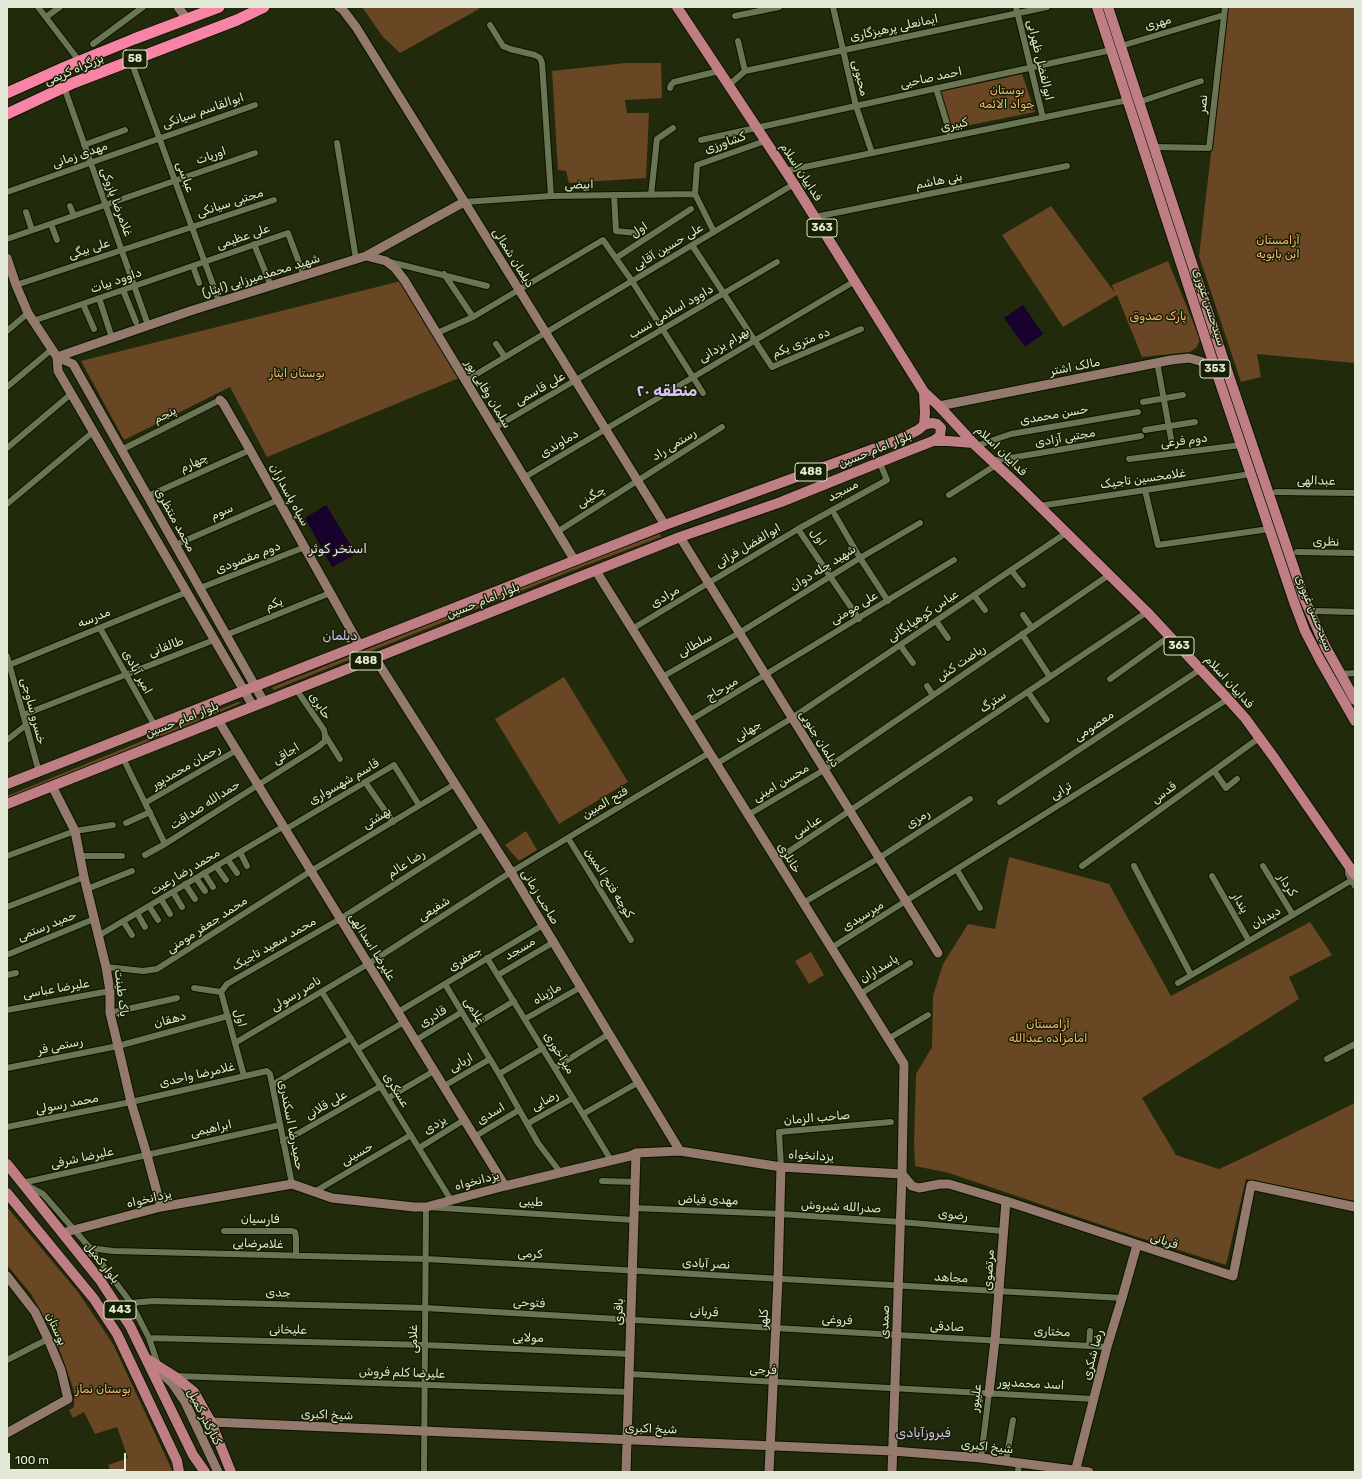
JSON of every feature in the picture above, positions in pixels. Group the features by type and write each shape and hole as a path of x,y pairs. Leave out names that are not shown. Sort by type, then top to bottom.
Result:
{"highway":[{"name":"بزرگراه کریمی","path":"7,93 187,19 205,10 219,7"},
{"name":"بزرگراه کریمی","path":"7,114 64,87 237,20 264,7"}],"main road":[{"name":"فداییان اسلام","path":"677,7 794,184 924,392 975,445 1147,612 1228,699 1275,759 1348,865 1354,880"},
{"name":"سیدحسن غیوری","path":"1097,7 1215,368 1269,529 1305,630 1320,660 1355,721"},
{"name":"سیدحسن غیوری","path":"1108,7 1297,579 1315,625 1355,700"},
{"name":"بلوار امام حسین","path":"7,784 665,525 898,440 918,430 924,425 924,392"},
{"path":"924,425 932,423 937,424 941,428 940,436 933,441"},
{"name":"بلوار امام حسین","path":"7,804 680,537 781,502 933,441 948,441 975,445"},
{"name":"بلوار کمیل","path":"7,1164 100,1280 130,1326 193,1455 205,1472"},
{"name":"443","path":"7,1194 94,1299 117,1334 177,1461 179,1472"},
{"path":"147,1359 174,1376 194,1392 211,1422 231,1472"}],"street":[{"path":"38,7 80,62"},
{"path":"46,17 60,7"},
{"path":"93,44 143,7"},
{"path":"178,7 187,19"},
{"name":"دیلمان شمالی","path":"339,7 356,27 519,290 549,331 575,381 665,525"},
{"path":"350,7 356,27"},
{"path":"735,16 779,7"},
{"name":"محبوبی","path":"833,7 856,106 872,153"},
{"name":"ایمانعلی پرهیزگاری","path":"745,71 1017,10 1047,7"},
{"name":"نصر","path":"1154,147 1209,148 1225,7"},
{"name":"ابوالفضل ظهرابی","path":"1017,10 1043,118"},
{"name":"مهری","path":"1121,46 1224,15"},
{"path":"490,25 503,46 534,55 540,58 542,63 551,196"},
{"path":"728,85 745,71 738,41"},
{"name":"احمد صاحبی","path":"701,140 1111,50"},
{"name":"عباسی","path":"131,61 220,301"},
{"path":"670,88 674,82 719,71"},
{"path":"1139,102 1201,81"},
{"name":"غلامرضا پازوکی","path":"64,87 148,325"},
{"path":"936,88 951,137"},
{"name":"کبیری","path":"785,171 1128,100"},
{"name":"ابوالقاسم سیانکی","path":"159,138 255,105"},
{"path":"652,194 657,139 673,128"},
{"path":"84,145 126,130"},
{"name":"مهدی زمانی","path":"7,192 159,138"},
{"name":"کشاورزی","path":"695,194 697,165 765,141"},
{"path":"337,143 356,260"},
{"name":"اوریات","path":"7,239 255,153"},
{"name":"بنی هاشم","path":"814,217 1067,166"},
{"name":"علی حسین آقایی","path":"465,380 794,184"},
{"path":"695,194 714,232"},
{"name":"ابیضی","path":"464,202 551,196 695,194"},
{"path":"614,195 616,231 636,233"},
{"name":"مجتبی سیانکی","path":"192,227 274,200"},
{"name":"شهید محمدمیرزایی (ایثار)","path":"57,357 220,301 356,260 366,256 464,202"},
{"path":"70,206 74,216"},
{"name":"اول","path":"616,258 691,209"},
{"path":"26,212 32,230"},
{"path":"51,224 58,240"},
{"name":"علی بیگی","path":"16,285 192,227"},
{"name":"علی عظیمی","path":"205,261 288,233 304,276"},
{"path":"437,333 473,317 604,240 632,281 703,393"},
{"path":"254,244 271,286"},
{"name":"ده متری یکم","path":"692,245 772,368 861,329"},
{"name":"سلمان وفایی پور","path":"366,256 386,261 395,268 405,280 575,561"},
{"name":"داوود بیات","path":"31,317 83,304 205,261"},
{"path":"386,261 444,274 487,286"},
{"name":"داوود اسلامی نسب","path":"575,381 777,262"},
{"name":"محمد منتظری","path":"8,265 31,317 51,350 57,357 73,364 264,702"},
{"path":"193,266 199,283"},
{"path":"444,274 473,317"},
{"name":"بهرام یزدانی","path":"605,429 855,280"},
{"path":"123,290 136,322"},
{"path":"99,298 112,338"},
{"path":"83,304 94,330"},
{"path":"7,331 31,317"},
{"path":"496,344 505,357"},
{"path":"7,387 51,350"},
{"name":"محمد منتظری","path":"57,357 58,371 252,706"},
{"name":"مالک اشتر","path":"939,406 1157,362 1189,358 1203,362 1215,368"},
{"path":"1157,362 1172,444"},
{"name":"علی قاسمی","path":"494,428 575,381"},
{"path":"7,448 71,394"},
{"path":"1143,402 1183,395"},
{"name":"پنجم","path":"121,450 220,400"},
{"name":"سپاه پاسداران","path":"220,400 250,450 360,646"},
{"name":"حسن محمدی","path":"975,445 1011,434 1138,412"},
{"path":"1145,430 1195,422"},
{"name":"رستمی راد","path":"638,481 722,427"},
{"name":"دماوندی","path":"525,477 605,429"},
{"path":"7,504 93,432"},
{"name":"مجتبی آزادی","path":"994,463 1141,436"},
{"name":"دوم فرعی","path":"1129,459 1241,445"},
{"name":"چهارم","path":"148,496 250,450"},
{"path":"950,495 994,463"},
{"name":"مسجد","path":"798,529 887,480 882,468"},
{"name":"غلامحسین تاجیک","path":"1039,506 1251,474"},
{"name":"چگینی","path":"557,532 638,481"},
{"path":"1145,490 1158,545 1269,529"},
{"name":"عبدالهی","path":"1276,492 1355,493"},
{"name":"سوم","path":"175,544 278,500"},
{"path":"835,515 860,558 888,601"},
{"name":"شهید چله دوان","path":"739,633 860,558 920,523"},
{"name":"اول","path":"798,529 859,619"},
{"name":"ابوالفضل فراتی","path":"708,583 798,529"},
{"name":"عباس کوهپایگانی","path":"792,718 1066,533"},
{"name":"دیلمان جنوبی","path":"680,537 938,953"},
{"name":"دوم مقصودی","path":"200,588 305,547"},
{"name":"نظری","path":"1297,552 1355,553"},
{"name":"علی مومنی","path":"766,675 954,560"},
{"path":"1011,570 1023,585"},
{"name":"خانلری","path":"596,571 904,1064 902,1174"},
{"name":"ریاضت کش","path":"824,770 1109,575"},
{"name":"مرادی","path":"632,629 708,583"},
{"name":"مدرسه","path":"9,665 187,592"},
{"name":"یکم","path":"226,635 330,593"},
{"path":"974,595 985,610"},
{"path":"1316,611 1355,612"},
{"name":"سترگ","path":"850,812 1147,612"},
{"path":"1023,615 1032,628"},
{"path":"936,621 948,638"},
{"name":"امیر آبادی","path":"100,628 155,726"},
{"name":"سلطانی","path":"662,677 739,633"},
{"path":"1022,634 1050,677"},
{"path":"1110,680 1170,636"},
{"name":"طالقانی","path":"23,715 214,640"},
{"path":"900,645 914,663"},
{"name":"خسرو ساوجی","path":"7,656 39,772"},
{"path":"228,664 240,658"},
{"name":"صاحب زمانی","path":"375,658 511,872 680,1151"},
{"name":"معصومی","path":"1000,802 1200,669"},
{"path":"1340,674 1355,673"},
{"name":"میرحاج","path":"690,721 766,675"},
{"path":"7,682 13,677"},
{"path":"927,686 933,696"},
{"name":"حایری","path":"296,689 324,730 325,738 340,759"},
{"path":"1028,692 1047,720"},
{"name":"ترابی","path":"906,902 1228,699"},
{"name":"جهانی","path":"716,764 792,718"},
{"name":"علیرضا اسدالهی","path":"218,720 505,1186"},
{"path":"7,740 26,725"},
{"name":"اجاقی","path":"257,784 318,747 325,738"},
{"name":"قدس","path":"1082,866 1259,738"},
{"name":"رحمان محمدپور","path":"145,802 237,750"},
{"name":"فتح المبین","path":"511,872 710,753"},
{"path":"123,758 165,844"},
{"name":"قاسم شهسواری","path":"285,828 394,765 419,805"},
{"name":"محسن امینی","path":"748,815 824,770"},
{"path":"1214,771 1226,788 1237,779"},
{"path":"365,782 393,822"},
{"name":"حمدالله صداقت","path":"145,855 165,844 257,784"},
{"name":"بهشتی","path":"312,871 455,784"},
{"name":"پاک طینت","path":"52,786 75,831 86,889 106,967 110,991 110,1013 131,1102 148,1155 161,1207"},
{"name":"رمزی","path":"879,858 970,799"},
{"path":"126,823 150,812"},
{"name":"عباسی","path":"776,860 850,812"},
{"path":"7,856 75,831 113,825"},
{"name":"محمد رضا رعیت","path":"98,936 240,852 285,828"},
{"name":"رضا عالم","path":"340,919 483,828"},
{"name":"کوچه فتح المبین","path":"568,838 631,940"},
{"path":"240,852 248,866"},
{"path":"80,856 122,856"},
{"path":"803,903 879,858"},
{"path":"228,860 237,873"},
{"path":"216,866 226,880"},
{"path":"1134,866 1191,975"},
{"name":"کردار","path":"1263,866 1293,915"},
{"path":"956,870 980,908"},
{"path":"86,889 132,871"},
{"name":"محمد جعفر مومنی","path":"106,967 143,971 157,969 312,871"},
{"name":"شفیعی","path":"368,964 511,872"},
{"path":"204,874 213,887"},
{"name":"پندار","path":"1212,876 1249,941"},
{"path":"7,907 84,877"},
{"path":"196,878 205,891"},
{"name":"دیدبان","path":"1178,983 1354,880"},
{"path":"185,884 195,899"},
{"path":"173,892 182,906"},
{"path":"161,899 170,914"},
{"name":"میرسیدی","path":"831,948 906,902"},
{"path":"149,906 158,920"},
{"path":"137,913 145,927"},
{"name":"حمید رستمی","path":"9,954 94,919"},
{"name":"محمد سعید تاجیک","path":"221,992 227,984 340,919"},
{"path":"123,921 132,935"},
{"name":"جعفری","path":"398,1012 543,925"},
{"name":"مسجد","path":"498,975 554,942"},
{"name":"میرآخوری","path":"488,958 612,1160"},
{"name":"پاسداران","path":"860,994 910,962"},
{"name":"ناصر رسولی","path":"235,1043 368,964"},
{"path":"7,975 16,973"},
{"name":"غلامی","path":"445,984 538,1143 560,1172"},
{"name":"ماژپناه","path":"525,1020 581,987"},
{"path":"194,988 221,992"},
{"name":"علیرضا عباسی","path":"7,1010 110,991"},
{"name":"اول","path":"221,992 244,1076"},
{"name":"عسکری","path":"322,992 451,1200"},
{"path":"110,1013 177,998"},
{"path":"471,1027 514,1001"},
{"name":"قادری","path":"416,1040 462,1012"},
{"path":"888,1039 928,1015"},
{"name":"دهقان","path":"118,1046 228,1016"},
{"path":"358,1050 404,1022"},
{"path":"555,1068 609,1034"},
{"path":"272,1085 351,1038"},
{"path":"1327,1059 1355,1044"},
{"name":"رستمی فر","path":"7,1068 118,1046"},
{"path":"499,1074 543,1048"},
{"name":"اربابی","path":"444,1086 490,1059"},
{"name":"حمیدرضا اسکندری","path":"267,1071 270,1074 292,1184"},
{"name":"غلامرضا واحدی","path":"131,1102 267,1071"},
{"path":"388,1098 434,1071"},
{"path":"583,1114 639,1082"},
{"name":"علی قلانی","path":"283,1142 380,1086"},
{"name":"رضایی","path":"527,1124 573,1098"},
{"name":"محمد رسولی","path":"7,1127 131,1102"},
{"name":"اسدی","path":"474,1137 519,1110"},
{"name":"یزدی","path":"419,1148 464,1120"},
{"name":"صاحب الزمان","path":"781,1167 779,1132 891,1122"},
{"name":"ابراهیمی","path":"148,1155 280,1125"},
{"name":"حسینی","path":"314,1192 411,1135"},
{"name":"یزدانخواه","path":"62,1233 161,1207 292,1184 332,1198 426,1207 560,1172 630,1156 636,1153 680,1151 781,1167 902,1174"},
{"name":"باقری","path":"626,1472 636,1153"},
{"name":"علیرضا شرفی","path":"22,1183 148,1155"},
{"name":"کلهر","path":"769,1472 774,1382 781,1167"},
{"name":"قربانی","path":"902,1174 912,1186 919,1188 949,1184 1006,1201 1233,1276 1251,1185 1355,1207"},
{"name":"صمدی","path":"892,1472 902,1174"},
{"path":"602,1181 635,1182"},
{"path":"22,1183 43,1194 90,1248 131,1303 149,1338 158,1366"},
{"name":"مرتضوی","path":"996,1340 1006,1201"},
{"name":"غلامی","path":"424,1472 426,1207"},
{"name":"طیبی","path":"426,1207 634,1220"},
{"name":"مهدی فیاض","path":"634,1208 780,1214"},
{"name":"صدرالله شیروش","path":"780,1214 901,1222"},
{"name":"رضوی","path":"901,1222 1003,1231"},
{"name":"فارسیان","path":"224,1231 295,1232 296,1256"},
{"name":"رضا شکری","path":"1076,1471 1107,1347 1137,1245"},
{"name":"غلامرضایی","path":"90,1248 113,1251 426,1260"},
{"name":"کرمی","path":"426,1260 632,1271"},
{"name":"نصر آبادی","path":"632,1271 778,1279"},
{"name":"بوستان","path":"7,1276 10,1285 34,1312 48,1339 61,1370 68,1399 7,1433"},
{"name":"مجاهد","path":"778,1279 1122,1298"},
{"name":"جدی","path":"131,1303 153,1301 426,1308"},
{"name":"فتوحی","path":"426,1308 631,1320"},
{"name":"قربانی","path":"631,1320 776,1328"},
{"name":"فروغی","path":"776,1328 897,1335"},
{"path":"1089,1346 1090,1331"},
{"name":"صادقی","path":"897,1335 996,1340"},
{"name":"علیخانی","path":"149,1338 425,1345"},
{"path":"7,1360 48,1339"},
{"name":"مختاری","path":"996,1340 1107,1347"},
{"name":"علیپور","path":"981,1458 996,1340"},
{"name":"مولایی","path":"425,1345 630,1354"},
{"name":"کنارگذر کمیل","path":"147,1359 172,1383 185,1402 218,1472"},
{"name":"فرجی","path":"629,1374 895,1388"},
{"name":"علیرضا کلم فروش","path":"174,1376 628,1392"},
{"name":"اسد محمدپور","path":"895,1388 1094,1398"},
{"path":"1006,1461 1013,1420"},
{"name":"شیخ اکبری","path":"211,1422 893,1451 1019,1462 1089,1472"},
{"path":"1018,1472 1019,1462"}],"green space":[{"path":"362,7 479,7 479,9 400,53 383,37"},
{"name":"آرامستان ابن بابویه","path":"1228,7 1355,7 1355,363 1257,354 1261,377 1241,382 1199,256"},
{"path":"625,63 661,63 662,98 625,100 627,113 649,113 646,178 569,183 566,171 558,170 552,71"},
{"name":"بوستان جواد الائمه","path":"1022,74 1035,112 950,129 939,92"},
{"name":"پارک صدوق","path":"1051,206 1115,293 1112,285 1168,261 1200,339 1197,347 1190,352 1142,357 1117,295 1063,327 1002,235"},
{"name":"بوستان ایثار","path":"401,281 459,378 267,457 230,387 124,440 81,361"},
{"path":"660,534 661,537 571,571 274,690 272,688 596,557"},
{"path":"564,677 628,782 559,824 495,719"},
{"path":"238,702 241,703 7,800 7,796"},
{"path":"526,831 537,850 519,861 505,845"},
{"name":"آرامستان امامزاده عبدالله","path":"1009,857 1109,884 1171,996 1310,922 1332,955 1289,977 1299,999 1142,1098 1176,1155 1219,1169 1355,1103 1355,1201 1246,1179 1226,1265 1128,1234 949,1173 915,1166 914,1143 916,1074 932,1047 933,996 943,964 968,924 995,929"},
{"path":"811,952 824,975 809,984 795,961"},
{"name":"بوستان نماز","path":"7,1207 78,1292 113,1344 173,1472 111,1472 108,1465 128,1458 117,1427 95,1434 84,1412 73,1418 69,1410 74,1407 74,1391 55,1337 31,1294 7,1265"}],"water":[{"path":"1023,305 1043,334 1025,347 1004,318"},
{"name":"استخر کوثر","path":"326,505 356,554 332,567 305,518"}],"district":[{"name":"منطقه ۲۰","path":"667,391"},
{"name":"دیلمان","path":"340,636"},
{"name":"فیروزآبادی","path":"923,1433"}]}
